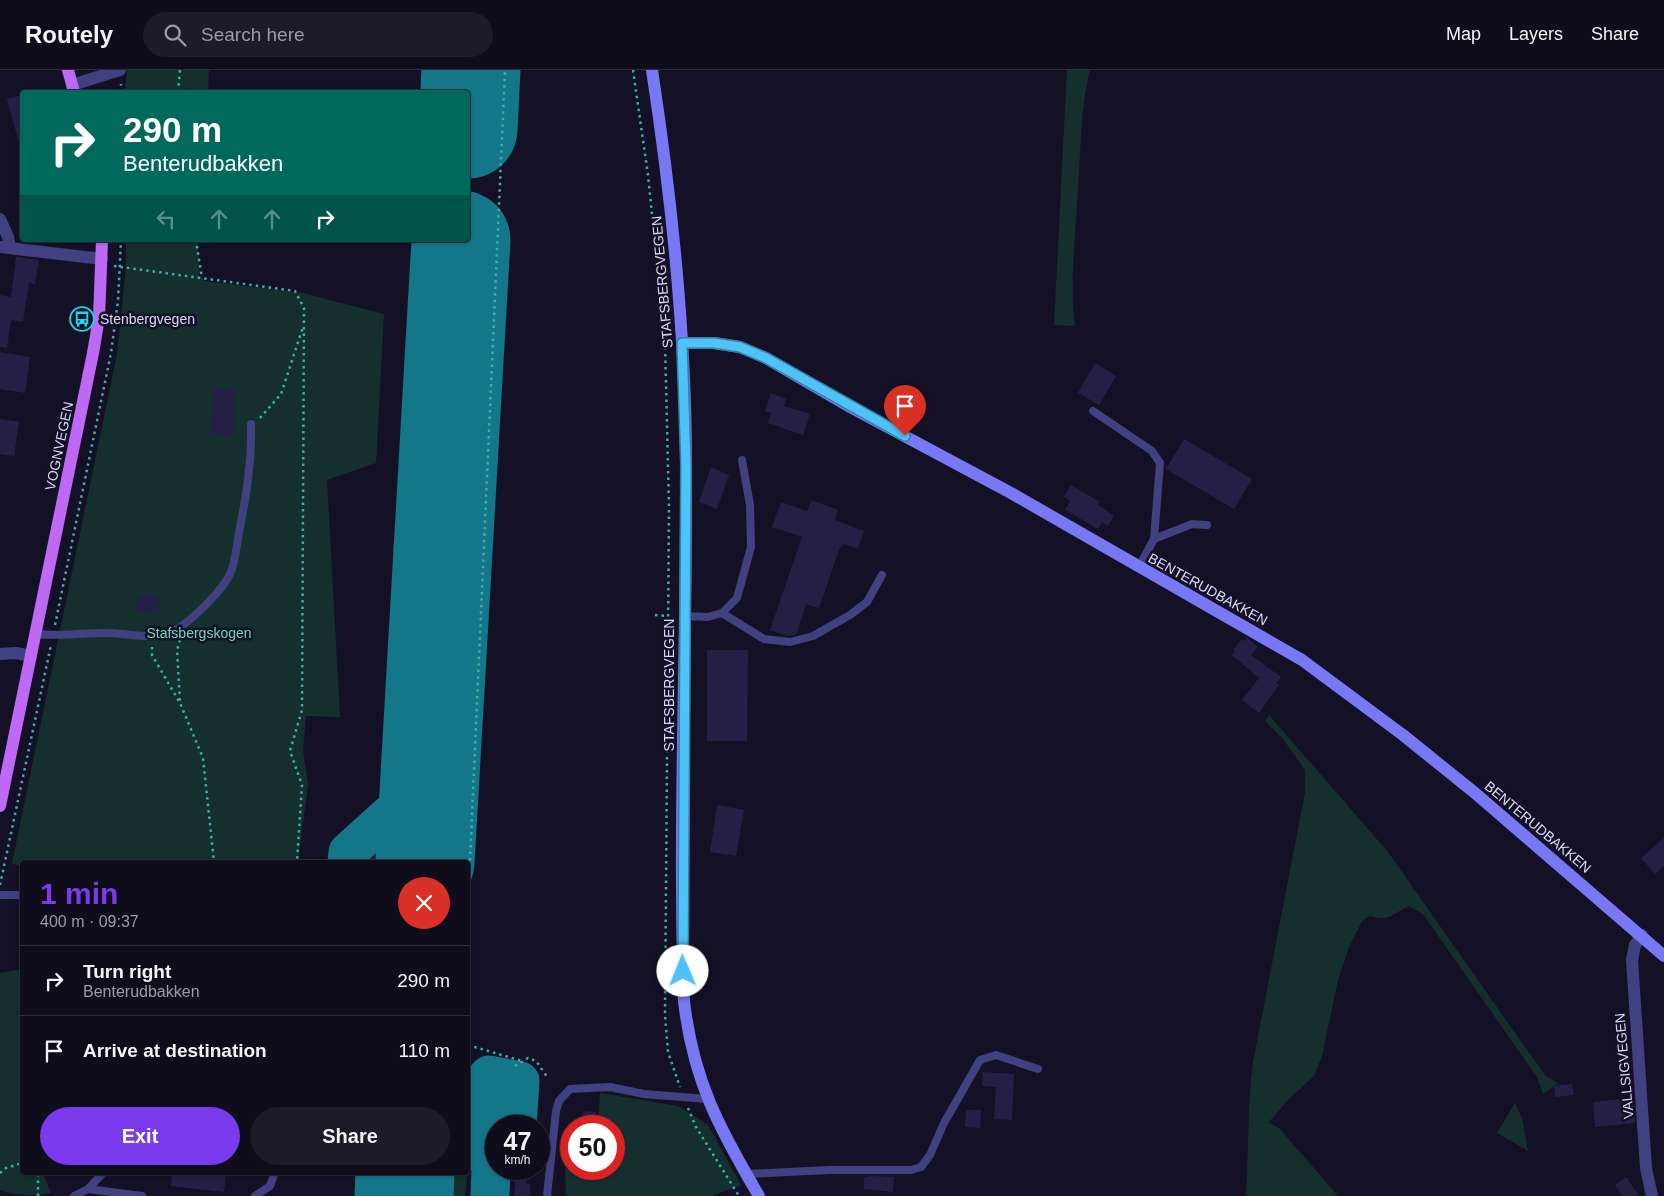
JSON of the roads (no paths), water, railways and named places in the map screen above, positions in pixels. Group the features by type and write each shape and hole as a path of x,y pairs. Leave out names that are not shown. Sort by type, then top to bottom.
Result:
{"main road":[{"path":"68,70 73,89"},
{"name":"STAFSBERGVEGEN","path":"652,70 669,192 682,343 686,465 684,1000 688,1038 707,1099 756,1195"},
{"name":"VOGNVEGEN","path":"0,806 93,353 99,318 102,242"},
{"name":"BENTERUDBAKKEN","path":"682,343 714,343 740,347 766,358 852,408 1011,493 1269,640 1339,686 1474,793 1664,956"}],"street":[{"path":"73,89 120,70"},
{"path":"0,219 8,237 5,248 102,259"},
{"path":"0,654 16,653 31,656"},
{"name":"VALLSIGVEGEN","path":"1642,936 1635,945 1632,960 1646,1168 1652,1196"}],"lane":[{"path":"1093,411 1152,451 1160,463 1154,539 1139,567"},
{"path":"35,634 53,636 110,633 152,637 181,627 224,584 232,569 247,492 251,459 251,424"},
{"path":"684,616 708,617 722,613 737,598 751,547 750,505 742,460"},
{"path":"1154,539 1192,524 1207,525"},
{"path":"722,613 764,639 790,642 813,636 850,615 867,602 882,575"},
{"path":"0,895 20,895"},
{"path":"746,1174 823,1170 911,1170 921,1167 930,1156 944,1122 980,1060 996,1055 1038,1069"},
{"path":"547,1196 558,1101 570,1089 610,1087 644,1094 707,1099"},
{"path":"74,1196 88,1189 101,1175"},
{"path":"255,1196 270,1186 274,1175"},
{"path":"88,1189 142,1196"}],"place":[{"name":"Stenbergvegen","path":"82,319"}],"park label":[{"name":"Stafsbergskogen","path":"199,633"}]}
